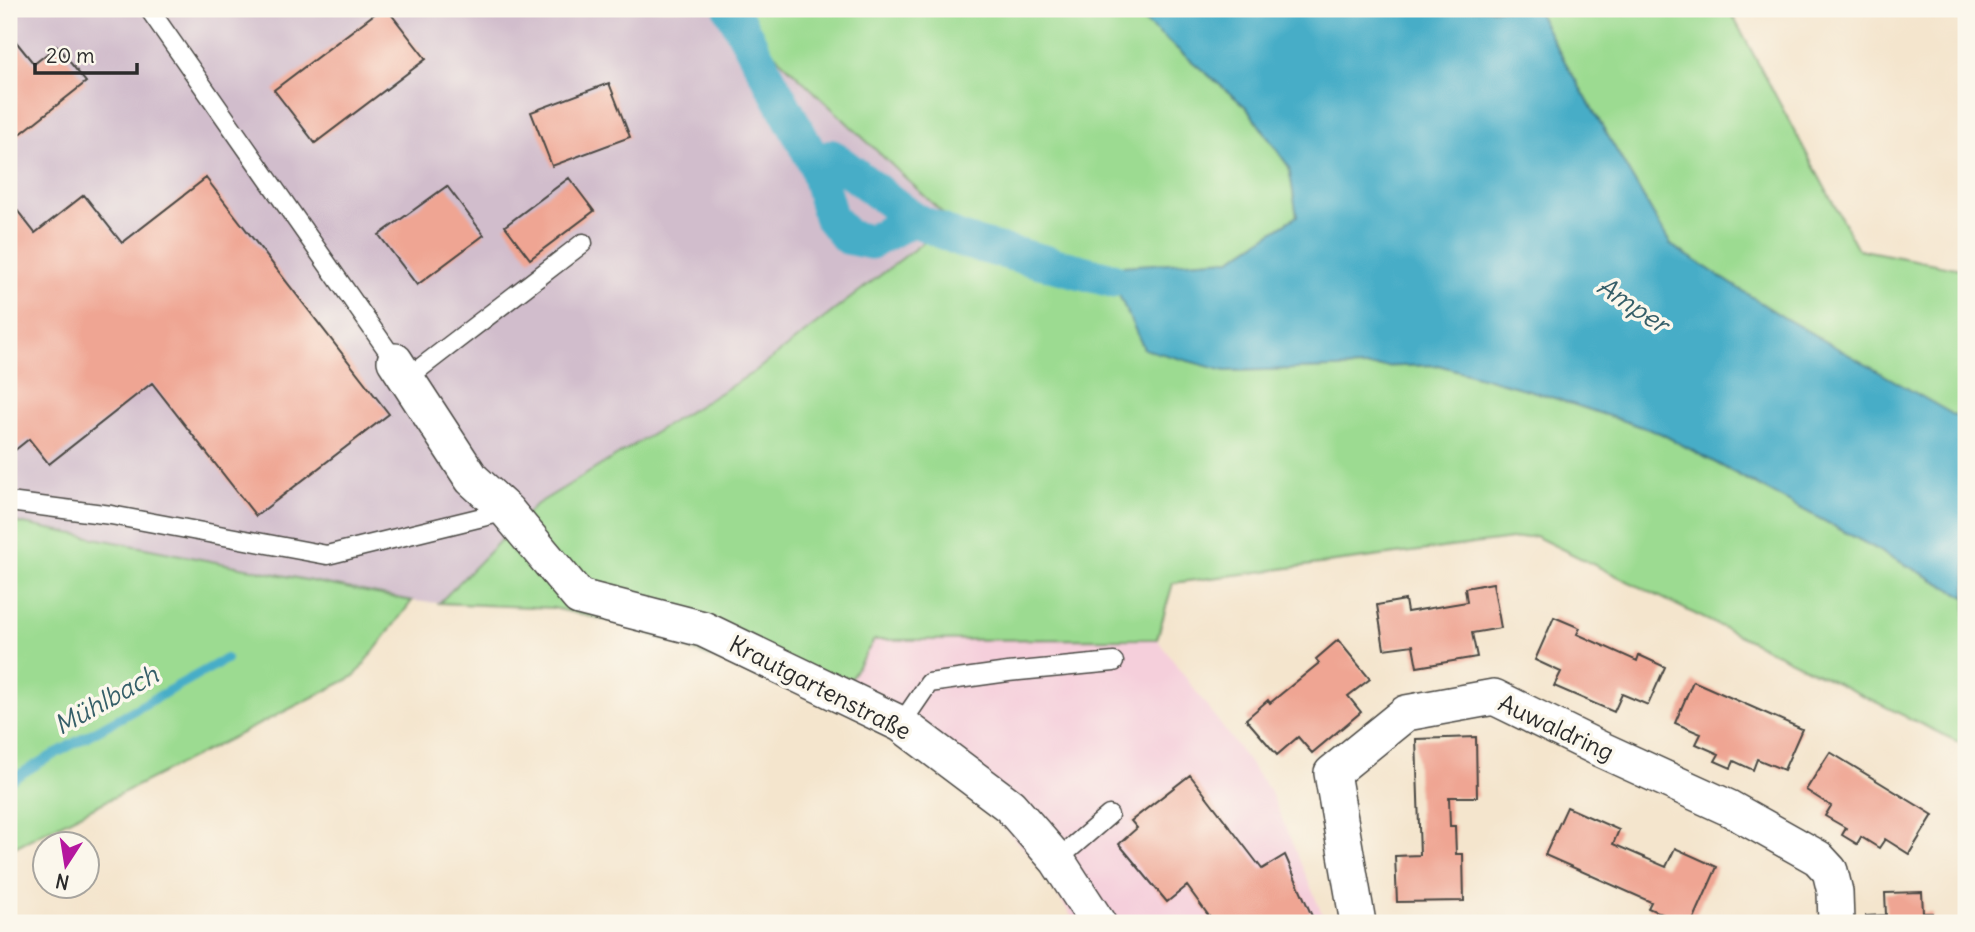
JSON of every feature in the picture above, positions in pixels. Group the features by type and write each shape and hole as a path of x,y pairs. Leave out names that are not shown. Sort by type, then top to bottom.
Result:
{"street":[{"name":"Krautgartenstraße","path":"400,370 472,479 506,511 579,597 703,629 901,724 1010,806 1057,860 1098,923"},
{"name":"Auwaldring","path":"1358,923 1332,773 1406,713 1494,697 1728,808 1818,858 1830,871 1835,892 1836,923"}],"lane":[{"path":"149,9 400,370 583,243"},
{"path":"9,502 111,515 327,555 506,511"},
{"path":"901,724 929,683 1114,662"},
{"path":"1057,860 1109,815"}],"shaded area":[{"path":"9,9 728,9 952,221 754,372 534,506 439,603 412,601 9,521"},
{"path":"1157,639 1270,791 1326,923 1076,923 1034,859 979,802 917,754 835,704 874,640"}],"green space":[{"path":"728,9 1130,9 1246,107 1289,167 1297,216 1231,259 1122,267 1225,371 1438,365 1539,393 1660,433 1966,597 1966,746 1535,536 1173,583 1157,639 874,640 835,704 622,624 553,608 439,603 534,506 754,372 951,221"},
{"path":"1536,9 1729,9 1858,249 1966,270 1966,422 1783,317 1671,245"},
{"path":"9,521 412,601 355,676 49,830 32,830 32,838 9,850"}],"water":[{"name":"Amper","path":"1130,9 1536,9 1671,245 1783,317 1966,422 1966,597 1660,433 1539,393 1438,365 1225,371 1144,349 1112,280 1122,266 1231,259 1297,216 1289,167 1246,107"}],"building":[{"path":"381,9 387,9 426,59 315,143 274,90"},
{"path":"9,33 34,64 57,46 86,82 9,143"},
{"path":"609,83 630,137 552,166 531,112"},
{"path":"206,178 389,414 256,516 152,383 49,464 29,439 9,455 9,200 35,233 84,195 122,243"},
{"path":"569,178 594,211 530,259 505,226"},
{"path":"447,186 484,235 417,285 379,235"},
{"path":"1493,583 1501,628 1472,633 1477,657 1417,667 1413,645 1384,649 1377,605 1405,600 1407,612 1467,602 1465,588"},
{"path":"1554,617 1580,628 1577,634 1637,661 1639,655 1665,667 1648,705 1622,694 1614,712 1554,686 1561,672 1535,660"},
{"path":"1338,640 1370,679 1348,696 1361,712 1312,753 1298,737 1277,755 1246,719 1319,663 1316,659"},
{"path":"1693,681 1802,729 1784,770 1757,759 1753,770 1734,761 1731,768 1715,761 1719,754 1696,744 1701,734 1675,723"},
{"path":"1476,737 1477,797 1449,797 1450,826 1455,826 1456,854 1463,854 1464,901 1397,902 1395,856 1420,855 1416,739"},
{"path":"1830,752 1933,815 1909,854 1885,839 1879,848 1861,837 1857,844 1842,835 1846,828 1825,816 1831,806 1806,790"},
{"path":"1190,775 1262,869 1285,855 1315,923 1214,923 1187,886 1167,902 1119,844 1137,828 1131,821"},
{"path":"1567,807 1619,830 1613,844 1666,867 1675,848 1717,867 1692,923 1683,923 1648,908 1651,902 1545,855"},
{"path":"1922,892 1923,913 1932,913 1932,923 1867,923 1866,916 1886,915 1885,893"}],"waterway":[{"path":"731,9 816,165 832,157 913,219 964,241 1112,280"},
{"path":"816,165 830,216 847,237 871,242 913,219"},
{"name":"Mühlbach","path":"9,781 226,659"}]}
